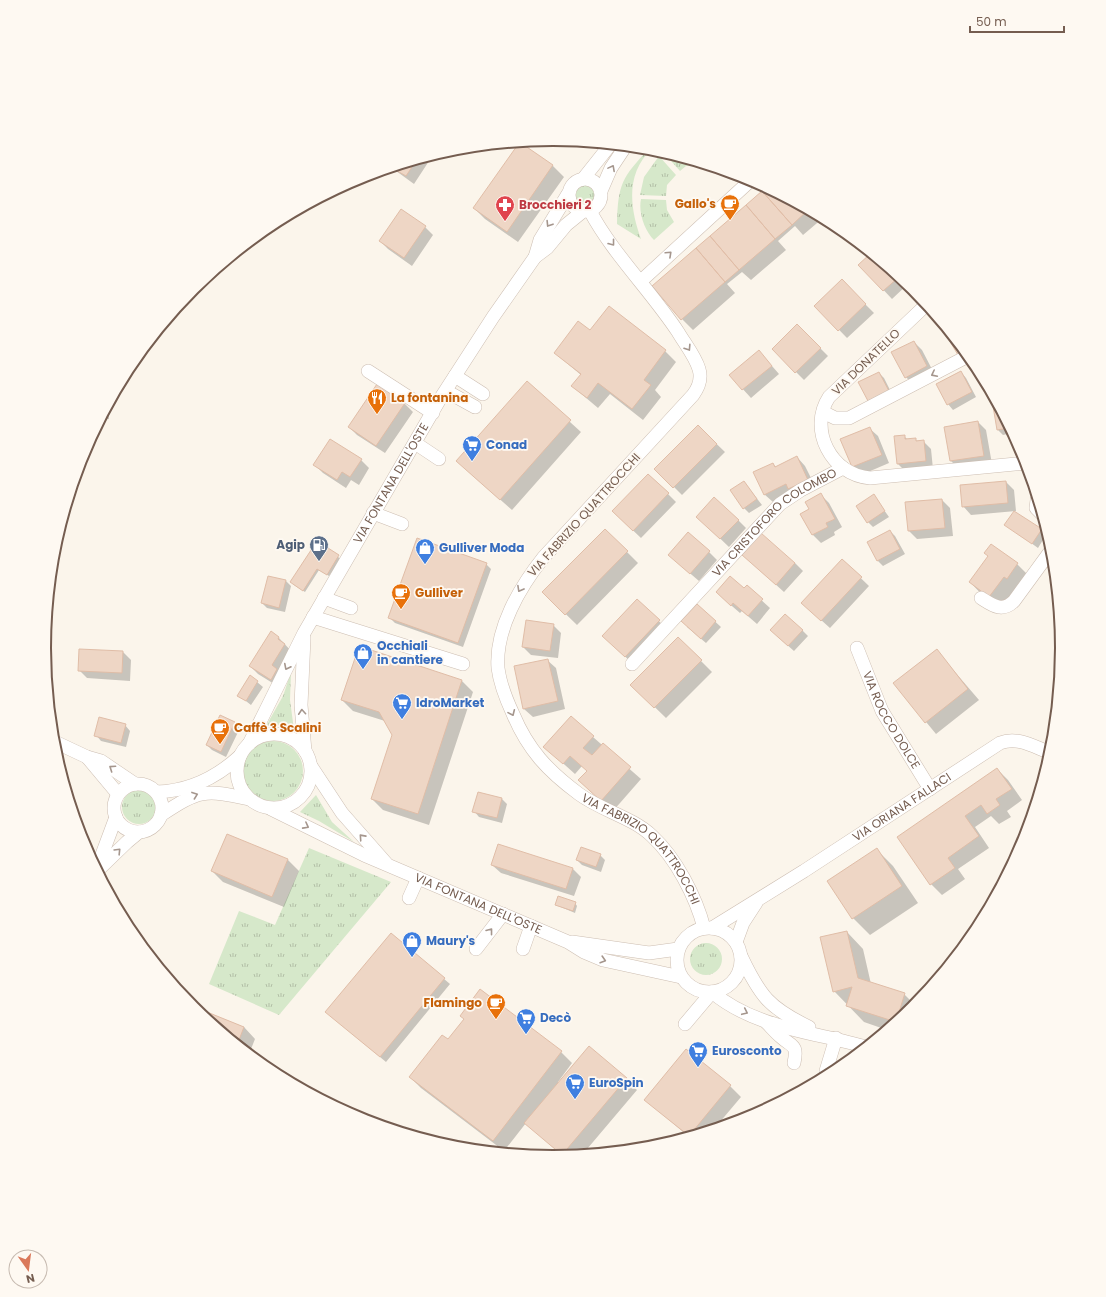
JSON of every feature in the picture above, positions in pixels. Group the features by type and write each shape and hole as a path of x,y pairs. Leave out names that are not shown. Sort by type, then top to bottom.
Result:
{"street":[{"path":"606,150 584,179 573,184 568,194 572,206 586,211 598,205 601,191 622,152"},
{"path":"584,179 594,182 601,191"},
{"path":"641,281 745,185"},
{"name":"VIA FONTANA DELL'OSTE","path":"535,257 540,240 568,194"},
{"name":"VIA FONTANA DELL'OSTE","path":"249,744 304,632 455,376 493,317 535,257 547,248 569,222 586,211"},
{"name":"VIA FABRIZIO QUATTROCCHI","path":"586,211 641,281 693,355 700,372 699,386 693,395 527,578 516,597 503,632 499,647 498,667 509,706 521,732 534,754 552,773 580,795 600,808 638,825 656,840 671,858 708,928"},
{"name":"VIA DONATELLO","path":"843,468 832,456 824,441 821,427 826,402 832,393 922,309"},
{"path":"823,412 835,418 848,418 962,359"},
{"path":"368,371 432,413"},
{"path":"455,376 483,394"},
{"path":"446,391 475,408"},
{"path":"415,443 438,459"},
{"name":"VIA CRISTOFORO COLOMBO","path":"632,664 780,504 801,490 843,468 860,477 875,479 1020,464"},
{"path":"373,513 402,524"},
{"path":"981,598 995,607 1008,606 1014,601 1046,557"},
{"path":"324,598 351,608"},
{"path":"314,617 463,664"},
{"path":"240,756 236,767 237,779 241,790 249,799 259,806 271,809 282,808 293,804 301,797 309,782 311,766 305,751 301,701 304,632"},
{"name":"VIA ROCCO DOLCE","path":"857,648 882,711 930,789"},
{"path":"156,792 174,790 201,782 221,772 240,756 249,744 260,737 272,734 285,736 296,742 305,751"},
{"name":"VIA ORIANA FALLACI","path":"708,928 758,900 1003,742 1020,742 1044,751"},
{"path":"61,745 87,757 105,763 135,784 150,787 156,792 163,807 162,815"},
{"path":"87,757 118,794"},
{"name":"VIA FONTANA DELL'OSTE","path":"311,766 342,813 388,866"},
{"path":"99,863 116,817 115,801 118,794 123,789 135,784"},
{"path":"101,866 126,842 139,832 153,828 162,815 187,798 201,793 217,792 249,799"},
{"name":"VIA FONTANA DELL'OSTE","path":"271,809 388,866 504,914 568,942 584,952 603,960 682,977"},
{"path":"116,817 125,829 139,832"},
{"path":"409,898 418,878"},
{"name":"VIA ORIANA FALLACI","path":"736,942 747,916 758,900"},
{"path":"476,949 504,914"},
{"path":"523,949 531,926"},
{"path":"834,1038 790,1018 772,1005 756,986 741,956 736,942 721,930 708,928 693,932 684,939 678,949 677,963 682,977 690,986 706,991 732,1006 767,1023 861,1046"},
{"name":"VIA FONTANA DELL'OSTE","path":"568,942 650,953 678,949"},
{"path":"706,991 726,986 737,976 741,956"},
{"path":"685,1024 702,1005 706,991"},
{"path":"767,1023 780,1036 793,1045 796,1052 794,1062"},
{"path":"826,1069 834,1038"}],"green space":[{"path":"644,155 646,155 637,169 632,192 634,216 641,239 617,224 620,190 627,174"},
{"path":"658,158 661,159 676,175 667,185 666,196 640,195 644,177"},
{"path":"671,161 688,165 680,171"},
{"path":"584,185 592,188 595,196 592,204 584,207 576,204 573,196 576,188"},
{"path":"641,199 666,200 667,210 674,222 654,240 648,232 641,216"},
{"path":"291,672 290,700 294,730 278,725 266,726 283,696"},
{"path":"267,741 279,741 290,746 298,754 303,765 301,783 290,796 279,801 267,801 256,796 248,788 243,777 243,765 248,754 256,746"},
{"path":"142,790 149,792 154,797 156,807 154,817 149,822 136,824 129,822 124,817 122,804 124,797 129,792"},
{"path":"316,795 332,822 354,842 319,821 300,812"},
{"path":"309,848 391,882 279,1015 209,984 239,911 275,925"},
{"path":"706,943 712,944 719,950 722,959 721,965 715,972 706,975 700,974 693,968 690,959 691,953 697,946"}],"building":[{"path":"515,148 528,148 553,165 507,232 473,208"},
{"path":"412,167 406,176 398,171"},
{"path":"761,192 764,193 792,225 775,239 746,205"},
{"path":"764,193 804,214 792,225"},
{"path":"746,205 775,239 739,270 710,236"},
{"path":"401,209 426,226 404,258 379,241"},
{"path":"710,236 739,270 725,282 696,248"},
{"path":"696,248 725,282 681,320 652,286"},
{"path":"867,257 894,281 883,291 858,265"},
{"path":"842,279 866,304 838,331 814,306"},
{"path":"609,306 666,350 644,380 651,385 632,409 598,383 587,398 571,386 581,374 554,353 578,321 590,330"},
{"path":"797,324 821,348 795,373 772,349"},
{"path":"914,341 927,366 905,378 891,352"},
{"path":"759,350 772,366 742,390 729,375"},
{"path":"961,371 972,392 947,405 936,384"},
{"path":"879,372 889,391 868,401 858,382"},
{"path":"527,381 571,420 500,500 456,461"},
{"name":"La fontanina","path":"377,384 405,403 376,446 348,427"},
{"path":"993,408 1004,429 997,430"},
{"path":"978,421 984,456 950,461 944,427"},
{"path":"698,425 717,444 673,488 654,469"},
{"path":"870,427 882,455 852,467 840,439"},
{"path":"905,435 905,439 916,438 916,441 924,440 926,461 897,464 894,436"},
{"path":"330,439 362,459 350,477 342,472 337,480 313,465"},
{"path":"797,456 808,480 788,489 786,484 764,495 753,472 773,463 775,467"},
{"path":"648,474 669,493 633,531 612,511"},
{"path":"744,481 757,499 743,509 730,490"},
{"path":"1006,481 1008,503 962,507 960,485"},
{"path":"821,493 835,519 826,523 828,527 812,535 800,514 809,509 805,502"},
{"path":"874,494 885,511 867,523 856,506"},
{"path":"714,497 739,520 720,539 696,517"},
{"path":"942,499 945,528 908,531 905,502"},
{"path":"1014,511 1040,528 1041,531 1032,544 1004,525"},
{"path":"605,529 628,551 565,615 542,592"},
{"path":"890,530 900,549 877,561 867,542"},
{"path":"688,532 710,551 690,574 668,555"},
{"path":"761,533 795,563 776,585 742,555"},
{"path":"417,538 487,563 458,643 388,618"},
{"name":"Agip","path":"317,541 339,555 327,575 317,569 303,591 290,582"},
{"path":"991,544 1018,563 1007,579 1004,577 989,597 969,582 988,556 984,553"},
{"path":"842,559 862,577 821,621 801,603"},
{"path":"1046,559 1048,568 1043,564"},
{"path":"268,576 286,580 279,608 261,603"},
{"path":"730,576 744,588 747,585 763,599 748,616 733,603 731,606 716,592"},
{"path":"637,599 660,620 625,657 602,636"},
{"path":"697,604 716,621 701,639 681,621"},
{"path":"785,614 803,630 788,646 770,630"},
{"path":"526,620 554,624 550,651 522,647"},
{"path":"271,631 285,644 272,665 277,669 271,680 249,666"},
{"path":"678,637 702,660 654,708 630,685"},
{"path":"359,646 462,680 418,814 371,799 392,735 379,712 341,700"},
{"path":"79,649 123,651 122,673 78,671"},
{"path":"937,649 968,689 925,723 893,683"},
{"path":"548,659 558,701 523,709 514,666"},
{"path":"250,675 258,681 246,701 237,696"},
{"path":"220,715 235,722 221,752 206,745"},
{"path":"571,716 594,736 583,748 592,755 603,743 631,767 601,801 578,780 587,771 570,756 563,764 543,747"},
{"path":"99,717 126,724 121,743 94,736"},
{"path":"997,768 1012,789 996,799 1000,805 987,814 981,805 965,816 979,836 948,858 955,868 930,885 897,837"},
{"path":"478,792 502,798 497,818 472,812"},
{"path":"227,834 288,859 272,897 211,871"},
{"path":"498,844 573,868 566,889 491,865"},
{"path":"581,847 601,854 596,867 576,860"},
{"path":"877,848 902,886 852,919 827,881"},
{"path":"558,896 576,902 573,911 555,905"},
{"path":"847,931 858,978 905,993 899,1011 890,1020 846,1006 852,987 833,992 820,937"},
{"path":"391,933 445,978 380,1057 325,1012"},
{"path":"480,989 562,1051 493,1141 409,1077 442,1035 448,1039 464,1019 460,1016"},
{"path":"208,1012 244,1027 239,1040"},
{"name":"EuroSpin","path":"589,1046 627,1078 567,1150 556,1150 524,1123"},
{"path":"686,1049 731,1085 694,1130 685,1133 644,1100"}],"place":[{"name":"Gallo's","path":"730,221"},
{"name":"Brocchieri 2","path":"505,222"},
{"name":"La fontanina","path":"377,415"},
{"name":"Conad","path":"472,462"},
{"name":"Agip","path":"319,562"},
{"name":"Gulliver Moda","path":"425,565"},
{"name":"Gulliver","path":"401,610"},
{"name":"Occhiali in cantiere","path":"363,670"},
{"name":"IdroMarket","path":"402,720"},
{"name":"Caffè 3 Scalini","path":"220,745"},
{"name":"Maury's","path":"412,958"},
{"name":"Flamingo","path":"496,1020"},
{"name":"Decò","path":"526,1035"},
{"name":"Eurosconto","path":"698,1068"},
{"name":"EuroSpin","path":"575,1100"}]}
